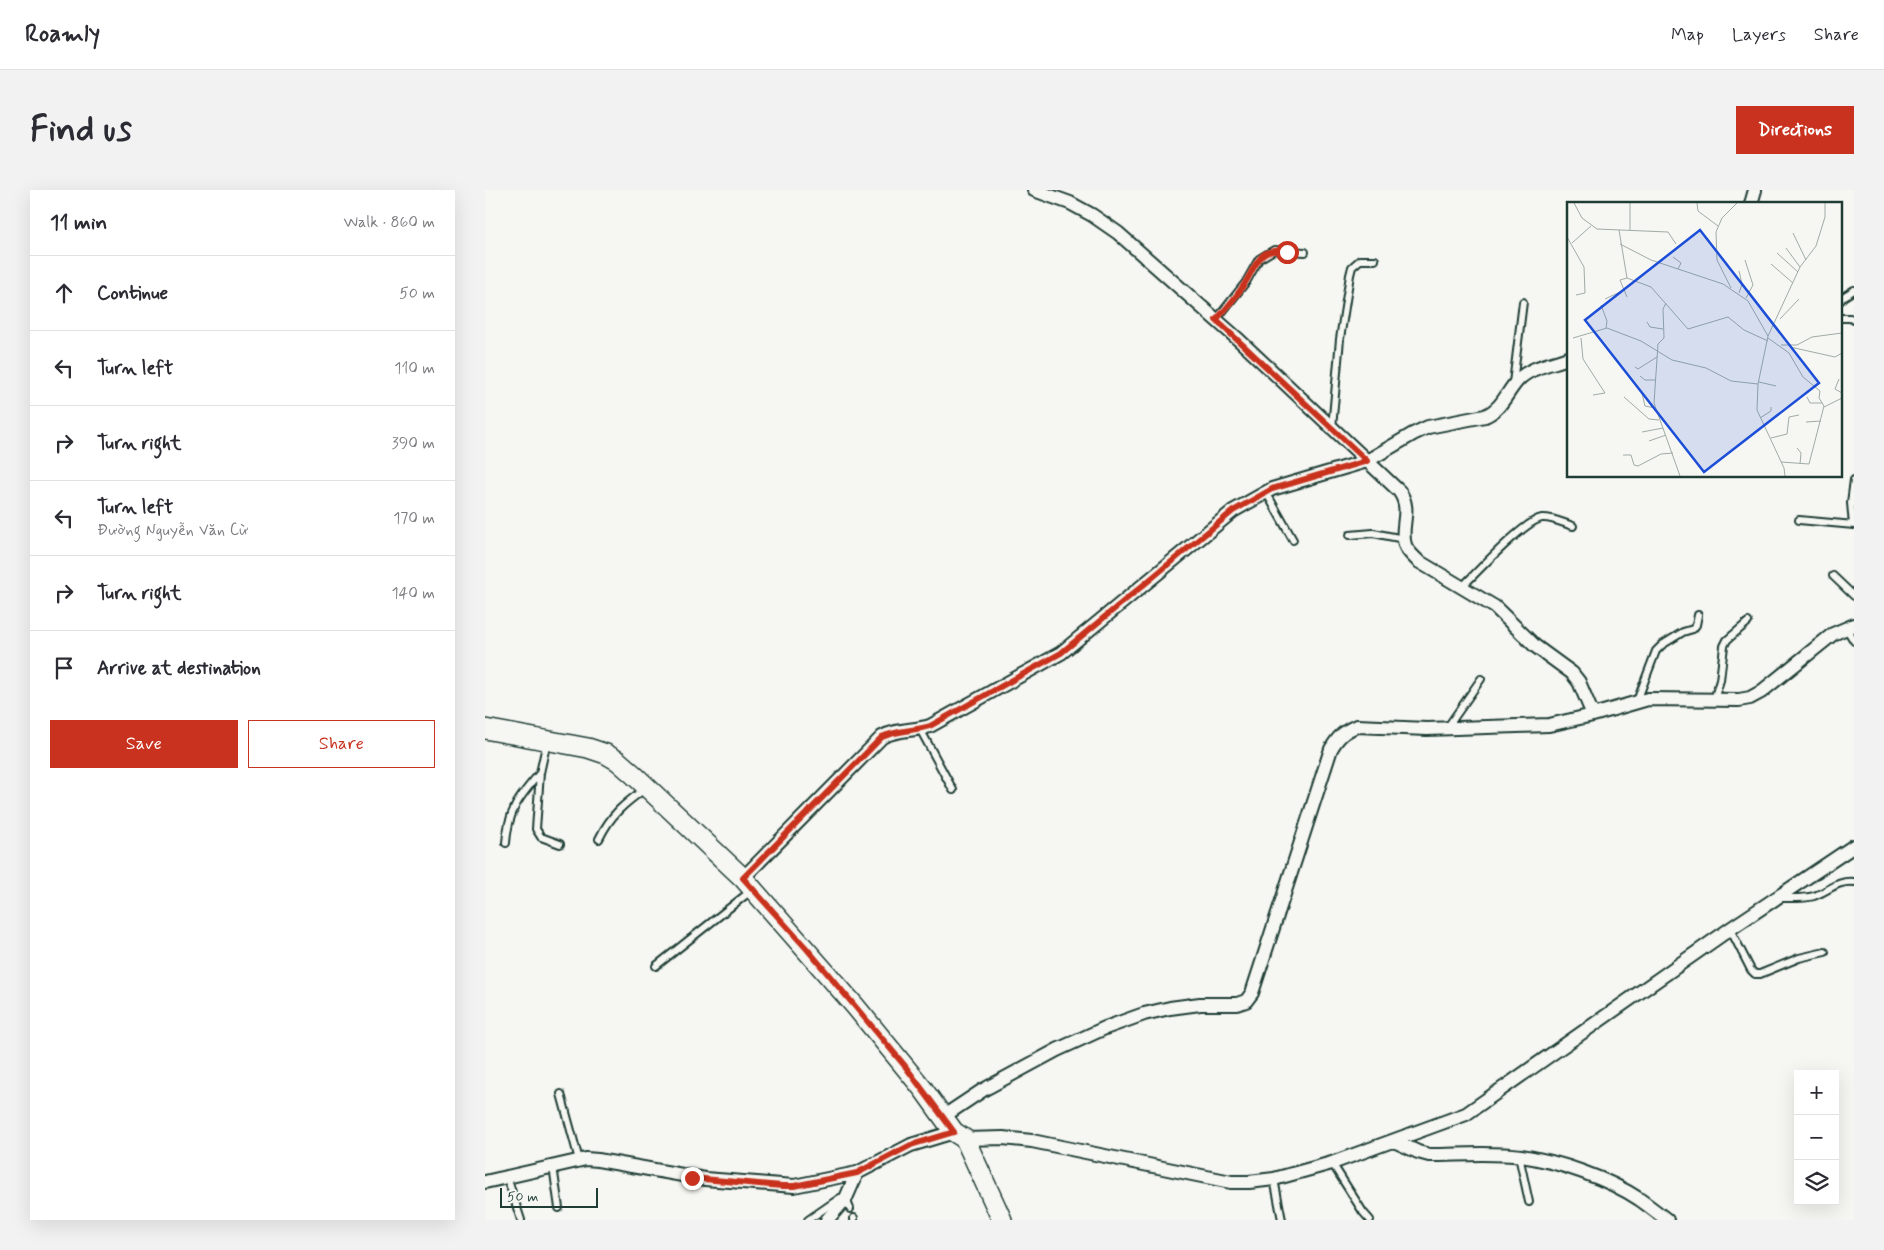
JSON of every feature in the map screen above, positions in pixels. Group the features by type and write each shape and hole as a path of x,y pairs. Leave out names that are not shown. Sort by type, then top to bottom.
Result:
{"street":[{"path":"1034,190 1057,194 1117,233 1216,320 1333,428 1404,498 1406,507 1405,545 1418,561 1495,607 1535,646 1572,673 1579,682 1593,715"},
{"path":"748,884 882,737 889,733 930,726 1061,653 1233,511 1272,489 1367,461 1428,427 1485,416 1494,412 1519,378 1529,372 1567,358"},
{"path":"944,1116 983,1090 1057,1050 1105,1028 1144,1014 1170,1008 1200,1004 1237,1004 1246,1001 1252,993 1331,749 1338,737 1347,730 1357,726 1447,728 1549,725 1593,715 1637,701 1658,698 1739,700 1750,698 1761,692 1833,634 1850,626"},
{"path":"485,729 588,748 606,754 618,761 647,787 748,884 905,1066 959,1136 1002,1220"},
{"path":"485,1182 579,1160 598,1160 705,1179 794,1186 857,1173 911,1145 959,1136 1031,1141 1231,1182 1275,1179 1332,1163 1454,1119 1471,1111 1731,929 1854,846"},
{"path":"1394,1140 1418,1152 1429,1155 1519,1156 1534,1158 1583,1172 1611,1184 1638,1199 1667,1220"},
{"path":"827,1220 848,1200 857,1173"}],"lane":[{"path":"1216,320 1232,302 1259,259 1274,250 1305,252"},
{"path":"1333,428 1340,339 1352,267 1360,260 1375,260"},
{"path":"1841,300 1854,290"},
{"path":"1513,386 1523,302"},
{"path":"1841,318 1851,318 1854,320"},
{"path":"1799,520 1853,525 1851,504 1854,480"},
{"path":"1266,492 1293,540"},
{"path":"1462,587 1502,548 1536,520 1552,518 1573,526"},
{"path":"1350,535 1373,533 1405,539"},
{"path":"1833,576 1854,596"},
{"path":"1637,701 1656,650 1683,632 1693,629 1698,615"},
{"path":"1714,700 1720,680 1724,646 1727,640 1748,622"},
{"path":"1850,626 1854,641"},
{"path":"1447,728 1481,679"},
{"path":"919,729 953,790"},
{"path":"548,740 540,773 536,830 541,837 561,844"},
{"path":"506,843 507,828 517,801 540,773"},
{"path":"599,839 612,816 622,805 647,787"},
{"path":"1777,898 1813,896 1839,883 1846,881 1854,882"},
{"path":"656,966 748,884"},
{"path":"1731,929 1751,970 1755,974 1760,974 1799,958 1825,952"},
{"path":"561,1094 579,1160"},
{"path":"1519,1156 1529,1202"},
{"path":"1332,1163 1370,1220"},
{"path":"553,1166 559,1208"},
{"path":"507,1177 521,1220"},
{"path":"1275,1179 1282,1220"},
{"path":"808,1220 848,1200"}],"route":[{"path":"692,1178 794,1186 857,1173 920,1141 954,1132 944,1116 905,1066 807,949 743,878 882,737 889,733 930,726 1052,659 1233,511 1253,499 1272,489 1367,461 1216,320 1232,302 1246,282 1254,264 1259,259 1274,250 1287,252"}]}
